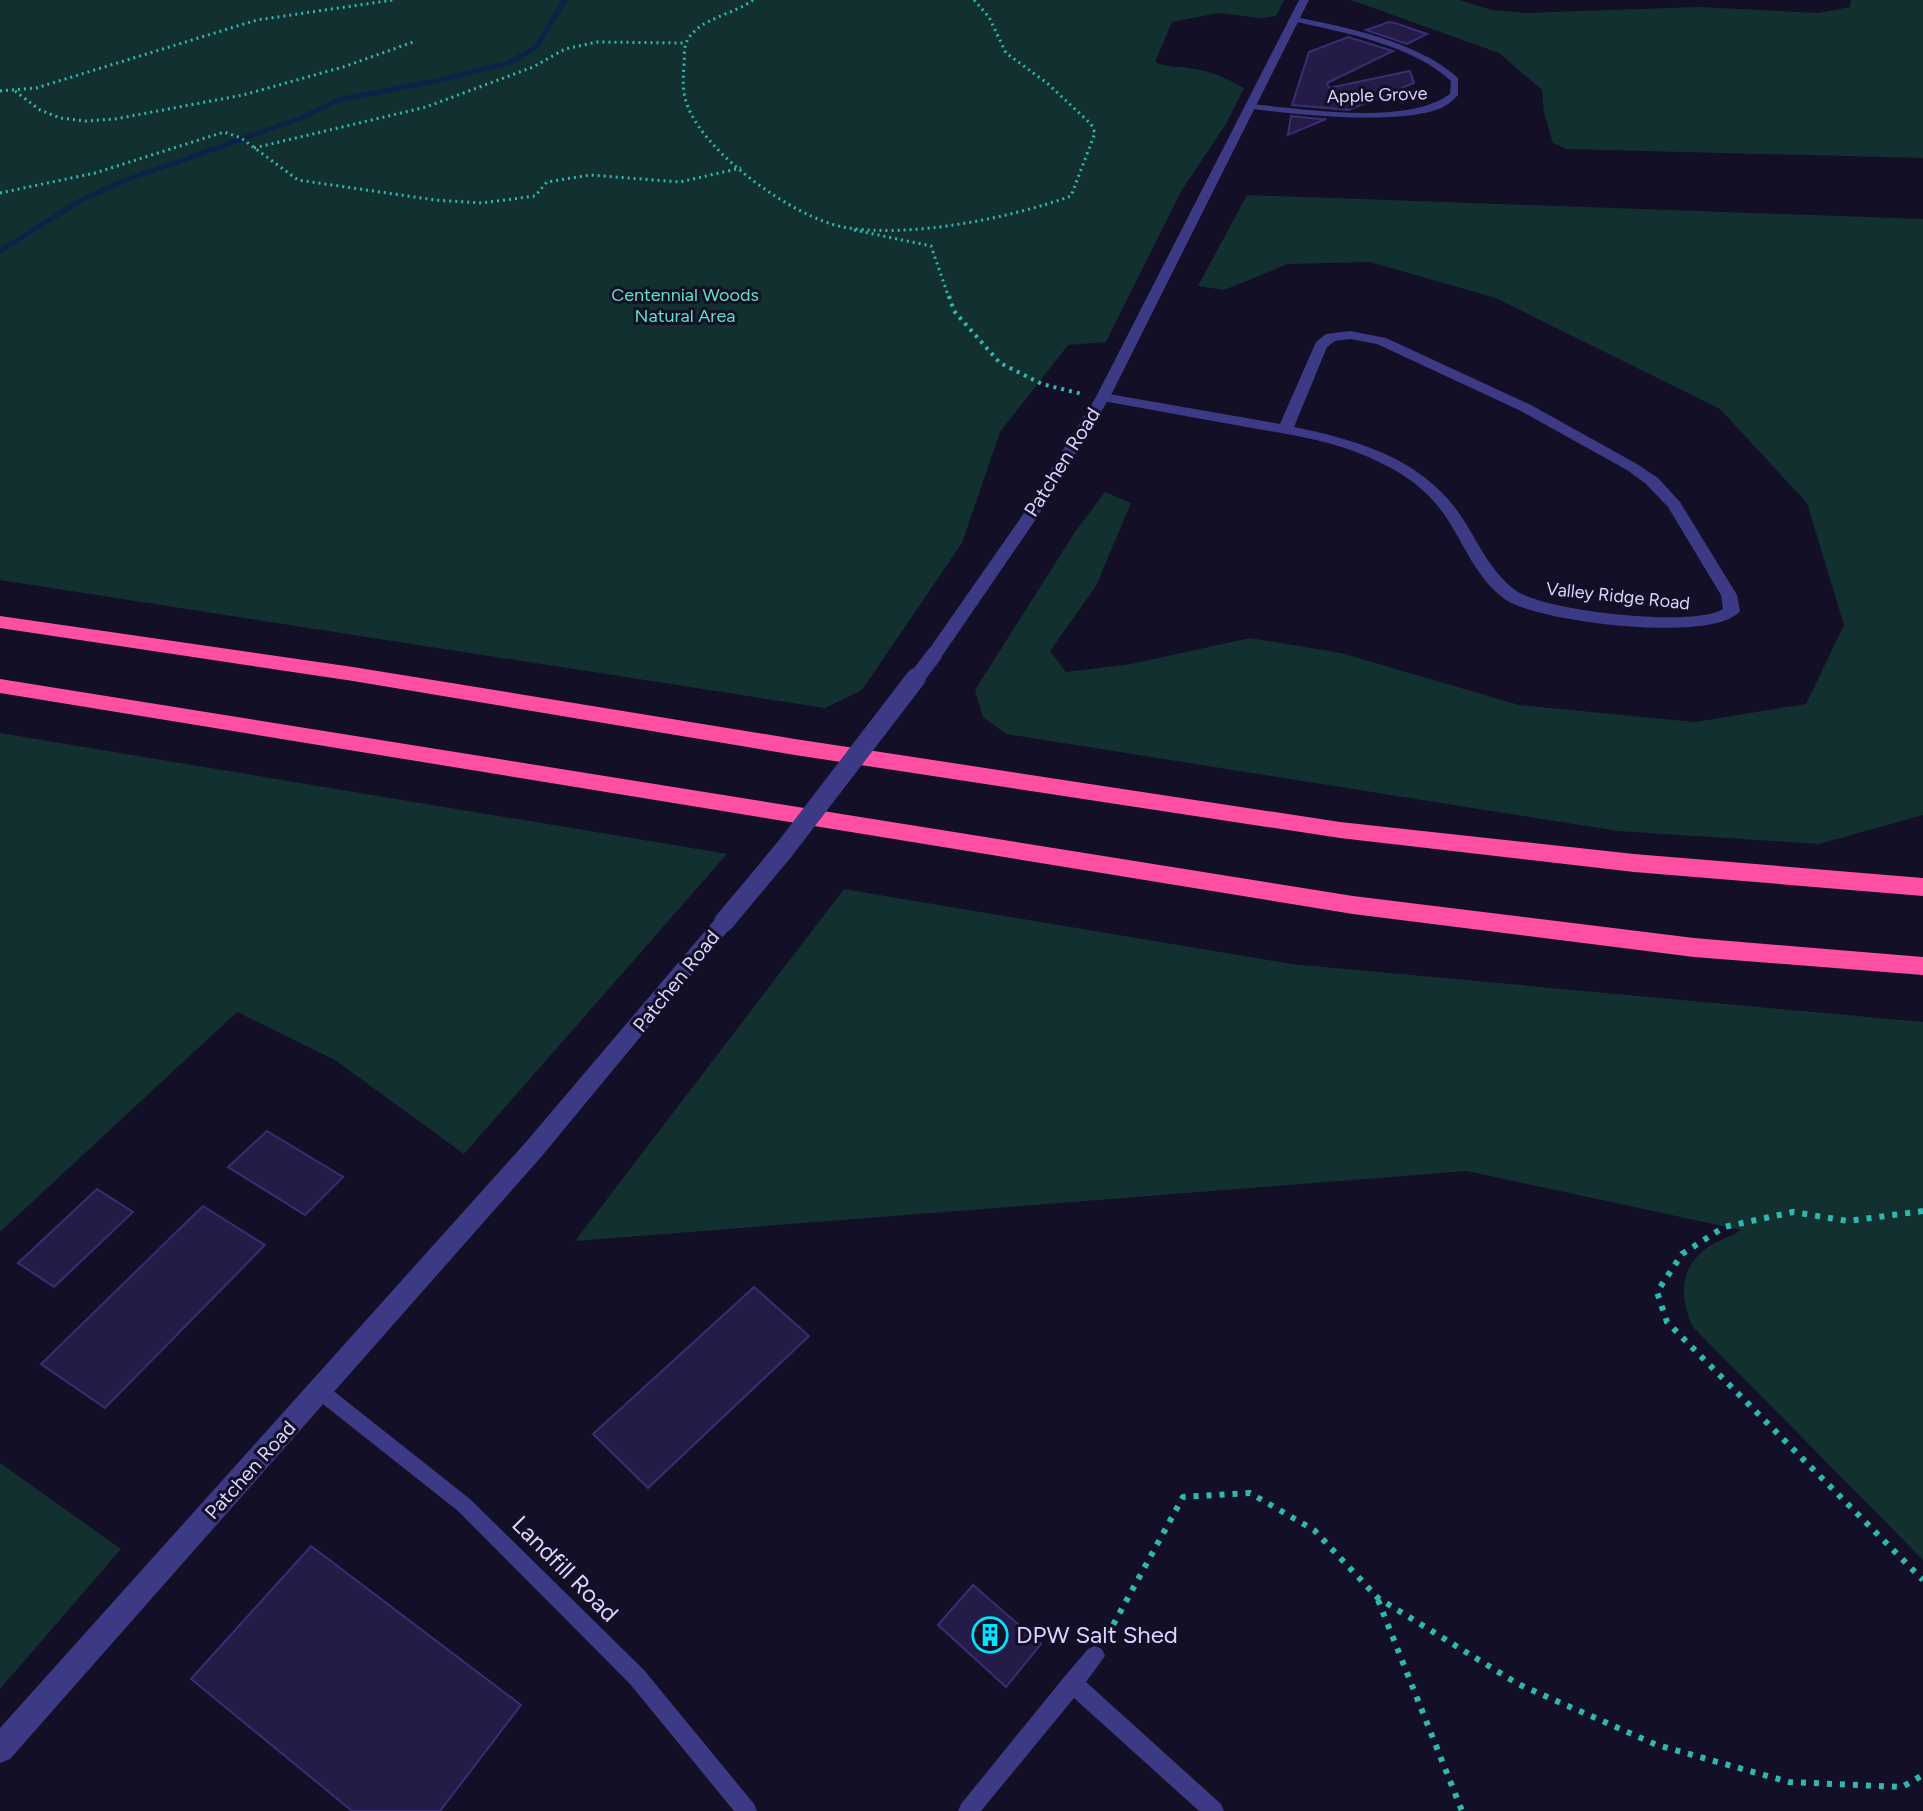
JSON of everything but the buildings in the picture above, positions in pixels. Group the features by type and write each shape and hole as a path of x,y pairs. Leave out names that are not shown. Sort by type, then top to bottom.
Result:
{"highway":[{"path":"0,622 353,674 780,744 1340,830 1691,869 1923,887"},
{"path":"0,686 1176,879 1596,936 1923,966"}],"street":[{"name":"Patchen Road","path":"0,1749 555,1125 784,850 934,655 1013,541 1103,397 1304,0"},
{"name":"Valley Ridge Road","path":"1103,397 1285,430 1376,454 1426,484 1444,504 1492,581 1517,601 1556,611 1684,624 1720,621 1732,611 1729,595 1682,518 1652,481 1526,408 1381,341 1350,335 1325,341 1318,349 1285,430"}],"lane":[{"name":"Apple Grove","path":"1251,106 1318,113 1408,113 1440,107 1454,95 1455,80 1440,67 1357,34 1295,19"},
{"name":"Landfill Road","path":"320,1391 475,1516 637,1677 747,1811"},
{"path":"968,1811 1095,1656"},
{"path":"1072,1683 1214,1811"}],"path":[{"path":"0,91 15,91 75,77 257,20 393,0"},
{"path":"753,0 694,30 685,43 682,91 701,130 785,204 814,220 931,246 954,311 1000,363 1042,384 1103,397"},
{"path":"845,228 912,229 1046,207 1071,196 1095,133 1091,124 1047,83 1006,53 989,17 974,0"},
{"path":"15,91 37,110 68,121 124,117 203,106 260,92 416,41"},
{"path":"254,148 426,107 533,67 565,49 597,42 685,43"},
{"path":"0,193 95,173 224,132 241,138 298,180 435,200 482,203 535,196 547,182 590,175 680,182 741,168"},
{"path":"1923,1211 1848,1221 1793,1212 1724,1227 1682,1254 1657,1292 1667,1322 1923,1580"},
{"path":"1095,1656 1139,1582 1183,1497 1250,1493 1314,1530 1378,1598 1518,1684 1657,1745 1789,1782 1902,1787 1923,1775"},
{"path":"1378,1598 1462,1811"}],"green space":[{"name":"Centennial Woods Natural Area","path":"0,0 1284,0 1276,16 1261,18 1218,13 1172,22 1155,62 1207,72 1244,88 1226,124 1182,190 1106,342 1068,345 1000,432 962,543 862,690 825,708 0,580"},
{"path":"1351,0 1459,0 1493,10 1525,13 1698,7 1818,13 1850,7 1851,0 1923,0 1923,158 1566,149 1553,143 1544,113 1542,90 1499,53"},
{"path":"1247,195 1923,219 1923,815 1819,844 1618,831 1006,734 983,717 975,690 1075,532 1105,492 1131,503 1096,586 1050,651 1066,672 1131,664 1250,638 1341,653 1519,705 1695,722 1806,704 1844,625 1807,503 1720,409 1496,298 1370,262 1288,264 1224,290 1198,286"},
{"path":"0,733 727,854 464,1154 335,1060 237,1012 0,1232"},
{"path":"844,889 1291,964 1923,1022 1923,1560 1692,1326 1684,1294 1691,1264 1708,1247 1741,1230 1467,1171 575,1241"},
{"path":"0,1463 121,1549 0,1689"}],"waterway":[{"path":"0,251 81,200 121,182 301,118 338,100 445,79 511,62 536,47 565,0"}],"place":[{"name":"DPW Salt Shed","path":"990,1635"}]}
